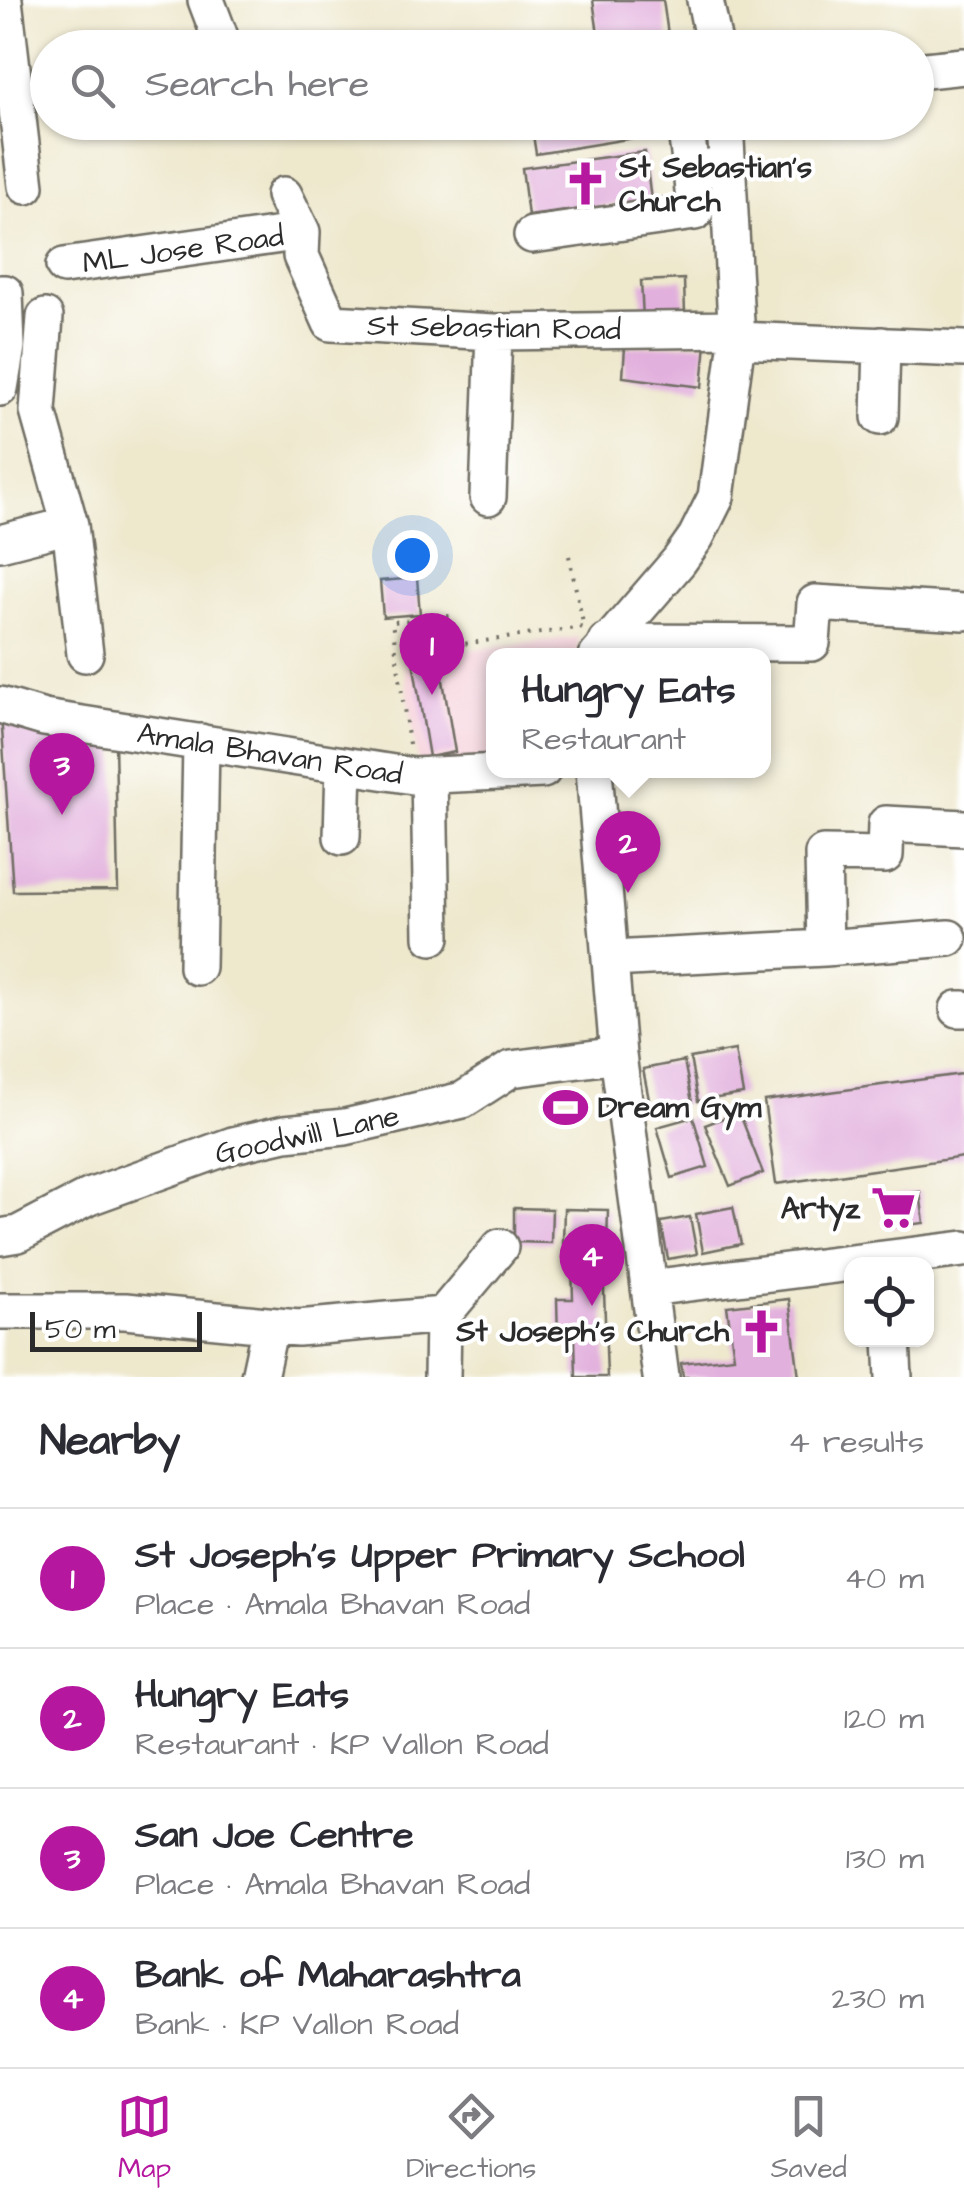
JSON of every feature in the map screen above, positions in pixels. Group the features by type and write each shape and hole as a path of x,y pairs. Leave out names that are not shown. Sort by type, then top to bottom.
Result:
{"street":[{"path":"4,0 26,186"},
{"path":"206,0 217,30"},
{"path":"705,0 711,30"},
{"path":"934,69 964,66"},
{"path":"532,235 695,212 687,140"},
{"path":"603,648 679,561 716,498 736,334 726,140"},
{"path":"691,170 728,166"},
{"name":"St Sebastian Road","path":"284,195 302,232 301,256 331,323 494,332 736,334 964,349"},
{"name":"ML Jose Road","path":"64,266 302,232"},
{"path":"0,293 5,294 7,346 0,388"},
{"path":"46,317 38,411 70,525 84,654"},
{"path":"488,497 494,332"},
{"path":"880,417 882,345"},
{"path":"0,543 70,525"},
{"path":"632,648 812,642 814,603 964,612"},
{"name":"Amala Bhavan Road","path":"0,705 44,718 344,765 421,775 486,772"},
{"path":"197,968 201,742"},
{"path":"342,837 344,765"},
{"path":"421,775 432,937"},
{"path":"595,778 618,1055 662,1377"},
{"path":"825,948 823,854 885,855 886,824 964,828"},
{"path":"612,960 948,938"},
{"name":"Goodwill Lane","path":"0,1237 18,1234 89,1197 233,1145 464,1100 510,1068 618,1055"},
{"path":"442,1377 443,1315 500,1247"},
{"path":"915,1257 964,1248"},
{"path":"649,1288 844,1267"},
{"path":"0,1310 125,1311 298,1328 443,1315"},
{"path":"258,1377 270,1326"},
{"path":"892,1347 894,1377"}],"path":[{"path":"421,775 392,622 450,616 456,646 583,628 569,556"}],"shaded area":[{"path":"446,624 452,652 578,637 578,648 486,648 486,761 418,765 399,629"}],"building":[{"path":"593,0 663,0 667,30 597,30"},
{"path":"534,140 621,140 536,154"},
{"name":"St Sebastian's Church","path":"645,152 651,200 528,216 522,168"},
{"path":"684,279 685,316 643,318 641,281"},
{"path":"706,343 702,387 623,377 625,347"},
{"path":"417,578 420,614 383,617 380,581"},
{"path":"435,633 455,752 429,757 409,637"},
{"path":"1,714 115,741 118,890 13,891"},
{"path":"735,1050 743,1094 698,1101 690,1058"},
{"path":"684,1061 692,1102 651,1110 643,1069"},
{"path":"962,1074 964,1157 776,1184 764,1101"},
{"path":"739,1112 763,1173 730,1186 705,1125"},
{"path":"693,1117 708,1167 672,1178 657,1127"},
{"path":"920,1192 924,1223 888,1227 884,1196"},
{"path":"733,1207 741,1244 703,1252 696,1214"},
{"path":"514,1208 552,1209 551,1243 514,1242"},
{"path":"564,1209 608,1210 607,1245 563,1243"},
{"path":"690,1217 697,1254 668,1259 661,1222"},
{"path":"603,1262 607,1377 576,1377 575,1338 558,1339 557,1299 573,1299 572,1263"},
{"name":"St Joseph's Church","path":"789,1299 799,1377 683,1377 681,1363 734,1357 727,1306"}],"place":[{"name":"St Sebastian's Church","path":"586,184"},
{"name":"St Joseph's Upper Primary School","path":"432,695"},
{"name":"San Joe Centre","path":"62,815"},
{"name":"Hungry Eats","path":"628,893"},
{"name":"Dream Gym","path":"565,1107"},
{"name":"Artyz","path":"893,1208"},
{"name":"Bank of Maharashtra","path":"592,1306"},
{"name":"St Joseph's Church","path":"762,1331"}]}
